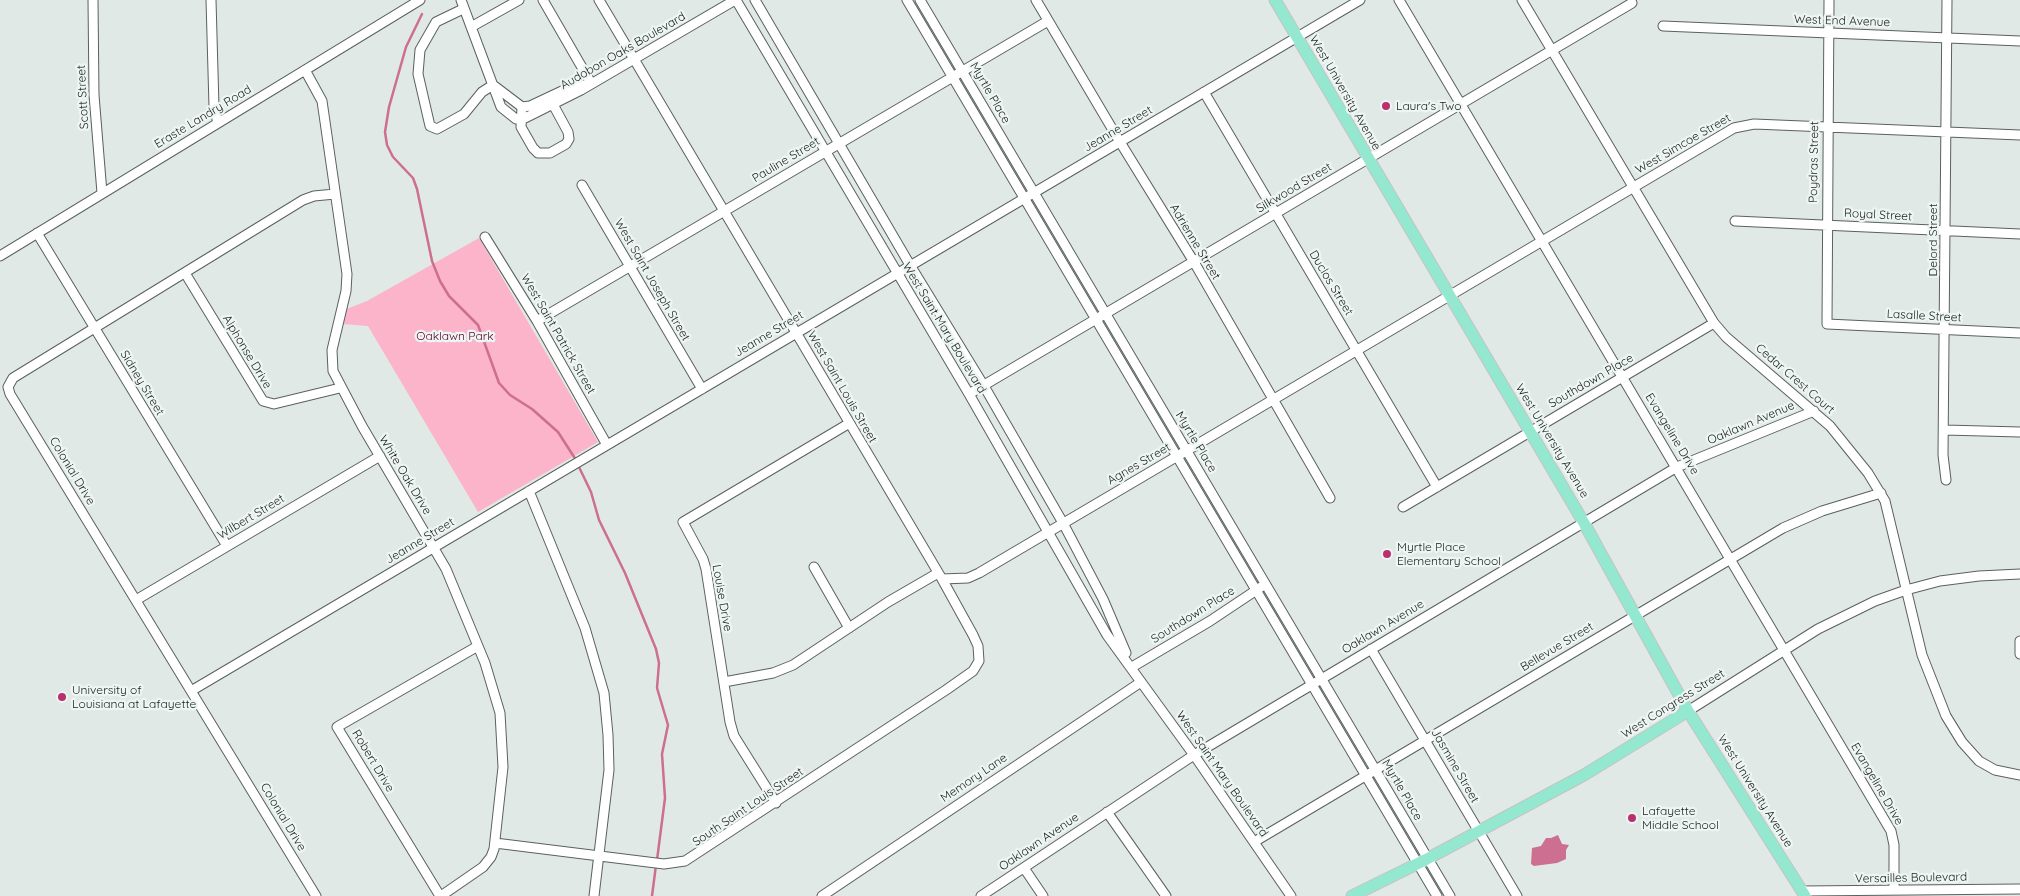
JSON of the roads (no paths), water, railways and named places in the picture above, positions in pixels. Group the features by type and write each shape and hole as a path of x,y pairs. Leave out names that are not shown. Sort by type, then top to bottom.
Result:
{"main road":[{"name":"West University Avenue","path":"1275,0 1584,523 1688,711 1803,894"},
{"name":"West Congress Street","path":"1352,896 1423,861 1584,775 1688,711"}],"street":[{"name":"Scott Street","path":"93,0 94,95 102,193"},
{"path":"211,0 214,107 218,123"},
{"name":"Eraste Landry Road","path":"0,256 420,0"},
{"path":"471,27 519,0"},
{"path":"543,0 591,83"},
{"name":"West Saint Louis Street","path":"598,0 848,424 940,576 978,646 979,661"},
{"name":"Audobon Oaks Boulevard","path":"521,119 551,101 591,83 634,60 736,0"},
{"name":"West Saint Mary Boulevard","path":"736,0 969,394 1107,635 1132,667 1291,896"},
{"name":"West Saint Mary Boulevard","path":"755,0 1064,523 1103,598 1132,667"},
{"name":"Myrtle Place","path":"908,0 1024,199 1097,319 1176,457 1366,775 1423,861 1450,896"},
{"name":"Myrtle Place","path":"920,0 1376,770 1423,861 1437,896"},
{"name":"Adrienne Street","path":"1036,0 1194,262 1330,498"},
{"name":"Jeanne Street","path":"191,691 1360,0"},
{"name":"Evangeline Drive","path":"1399,0 1891,831 1894,845 1894,890"},
{"name":"Cedar Crest Court","path":"1522,0 1714,323 1726,337 1814,410 1848,446 1881,493 1890,518 1922,655 1935,690 1962,742 1970,752 1984,764 2007,773 2020,775"},
{"name":"Poydras Street","path":"1827,324 1828,0"},
{"name":"Delord Street","path":"1946,480 1943,464 1945,430 1947,0"},
{"name":"Silkwood Street","path":"969,394 1632,3"},
{"path":"493,85 482,92 464,114 437,129 430,126 418,74 420,50 436,22 462,4 505,112 512,118 521,119"},
{"name":"Pauline Street","path":"537,322 1048,21"},
{"name":"West End Avenue","path":"1664,26 2020,41"},
{"name":"White Oak Drive","path":"305,70 322,101 347,283 332,350 333,371 340,388 446,569 495,691 502,727 503,767 495,843 491,858 483,867 441,896"},
{"path":"493,85 522,107 551,101 568,132 569,139 566,144 550,153 538,153 522,130 522,107"},
{"name":"Duclos Street","path":"1204,92 1437,487"},
{"name":"West Simcoe Street","path":"1449,295 1734,128 1754,124 2020,135"},
{"name":"West Saint Joseph Street","path":"582,184 702,389"},
{"name":"Colonial Drive","path":"316,896 9,391 9,383 13,378 303,200 314,196 335,194"},
{"name":"Royal Street","path":"1734,221 2020,234"},
{"name":"Sidney Street","path":"37,233 227,546"},
{"name":"West Saint Patrick Street","path":"485,237 608,444"},
{"name":"Alphonse Drive","path":"185,273 263,401 274,404 340,388"},
{"name":"Agnes Street","path":"724,682 780,671 801,660 849,628 940,576 968,578 979,573 1449,295"},
{"name":"Southdown Place","path":"1403,507 1714,323"},
{"name":"Lasalle Street","path":"1827,324 2020,333"},
{"name":"Oaklawn Avenue","path":"981,896 1194,755 1677,468 1814,410"},
{"name":"Louise Drive","path":"776,803 734,736 706,569 703,559 683,522 848,424"},
{"path":"1945,430 2020,432"},
{"name":"Wilbert Street","path":"136,600 380,456"},
{"path":"529,491 585,628 602,686 608,735 609,770 594,896"},
{"name":"Bellevue Street","path":"1254,842 1730,559 1802,519 1881,493"},
{"path":"814,568 849,628"},
{"name":"West Congress Street","path":"1688,711 1838,618 1906,590 1958,578 2020,574"},
{"name":"Southdown Place","path":"1132,667 1210,621 1267,584"},
{"path":"2020,641 2020,652"},
{"name":"Robert Drive","path":"441,896 337,727 478,646"},
{"name":"Jasmine Street","path":"1371,649 1517,896"},
{"name":"South Saint Louis Street","path":"495,843 664,864 682,863 696,856 969,674 979,661"},
{"name":"Memory Lane","path":"822,896 1141,682"},
{"path":"1107,812 1166,896"},
{"path":"1024,868 1043,896"},
{"name":"Versailles Boulevard","path":"1803,894 1894,890 2020,889"}],"waterway":[{"path":"422,14 406,47 389,107 385,132 387,145 393,157 413,178 432,261 440,281 449,296 478,325 499,383 510,395 532,409 558,432 576,460"},
{"path":"578,465 591,492 599,520 625,573 656,649 659,663 657,688 668,725 662,754 665,798 657,860"},
{"path":"652,896 656,865"}],"place":[{"name":"Laura's Two","path":"1386,106"},
{"name":"Myrtle Place Elementary School","path":"1387,554"},
{"name":"University of Louisiana at Lafayette","path":"62,697"},
{"name":"Lafayette Middle School","path":"1632,818"}],"park label":[{"name":"Oaklawn Park","path":"455,336"}]}
